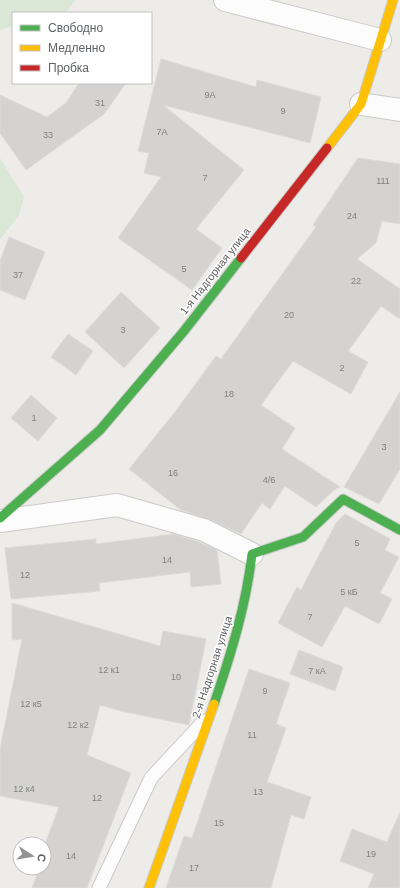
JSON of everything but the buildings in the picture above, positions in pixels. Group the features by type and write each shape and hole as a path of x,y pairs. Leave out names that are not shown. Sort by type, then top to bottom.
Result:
{"street":[{"path":"225,0 380,40"},
{"name":"1-я Надгорная улица","path":"0,518 100,430 184,331 361,104 393,0"},
{"path":"361,104 400,110"},
{"path":"0,521 117,505 204,530 252,554 303,537 343,499 400,530"},
{"name":"2-я Надгорная улица","path":"149,888 232,651 248,588 252,554"}],"lane":[{"path":"99,888 151,778 185,740 210,716"}],"green space":[{"path":"0,0 76,0 66,12 12,12 12,26 0,30"},
{"path":"0,158 24,197 19,215 0,240"}],"traffic: fast":[{"path":"0,518 100,430 184,331 241,258"},
{"path":"214,704 242,611 252,554 303,537 343,499 400,530"}],"traffic: slow":[{"path":"327,148 361,104 393,0"},
{"path":"149,888 214,704"}],"traffic: jam":[{"path":"241,258 327,148"}]}
